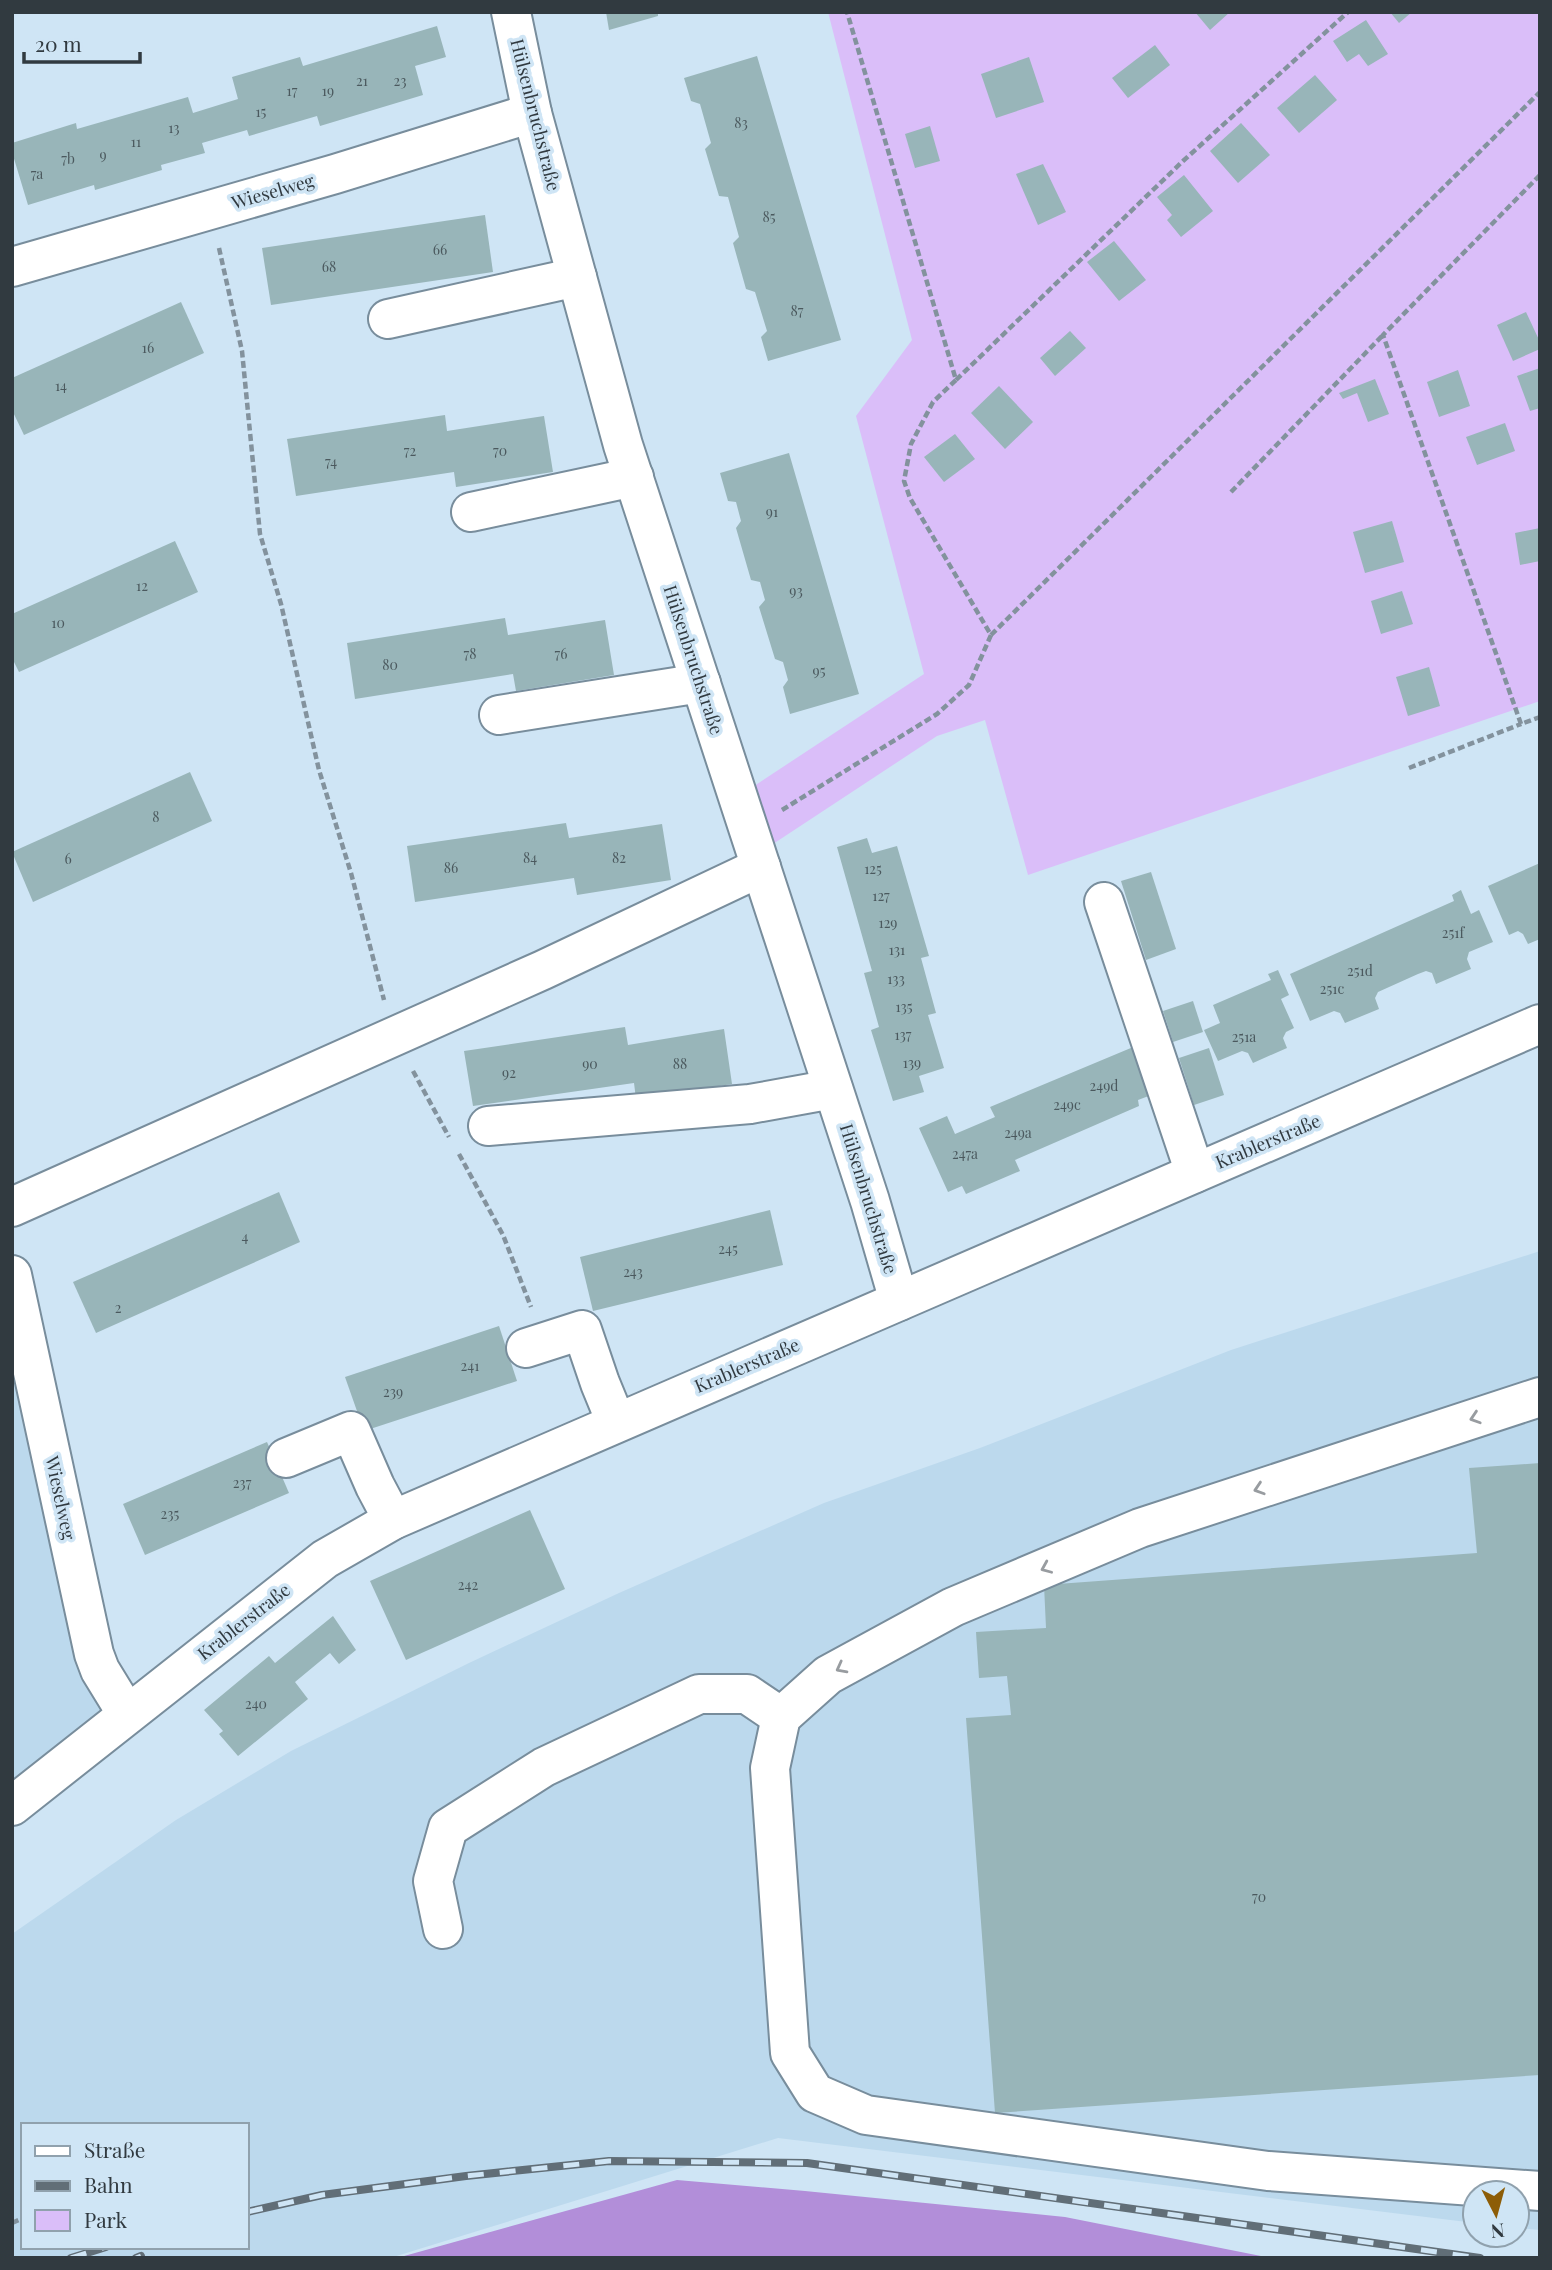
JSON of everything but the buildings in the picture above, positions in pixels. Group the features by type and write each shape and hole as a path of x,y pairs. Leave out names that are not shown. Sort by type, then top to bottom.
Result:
{"street":[{"name":"Hülsenbruchstraße","path":"511,12 532,113 634,477 870,1201 899,1301"},
{"name":"Wieselweg","path":"12,267 532,113"},
{"path":"388,319 577,277"},
{"path":"471,512 634,477"},
{"path":"499,715 701,683"},
{"path":"12,1208 542,970 761,867"},
{"path":"1104,902 1195,1173"},
{"name":"Krablerstraße","path":"12,1806 326,1559 393,1520 1540,1024"},
{"path":"488,1126 750,1104 833,1089"},
{"name":"Wieselweg","path":"12,1275 94,1654 100,1670 127,1714"},
{"path":"535,1345 582,1330 616,1422"},
{"path":"1540,1397 1140,1528 953,1607 828,1675 781,1717 770,1768 790,2053 815,2093 866,2115 1268,2171 1540,2191"},
{"path":"286,1458 351,1431 393,1520"},
{"path":"443,1929 433,1881 448,1828 469,1814 544,1767 699,1694 747,1694 781,1717"}],"path":[{"path":"847,12 956,380"},
{"path":"992,635 910,498 904,481 905,463 911,444 933,402 1183,161 1348,12"},
{"path":"749,830 937,714 969,685 992,635 1540,92"},
{"path":"1231,492 1540,174"},
{"path":"211,209 242,351 260,534 281,604 319,770 351,873 391,1037 421,1084 503,1235 535,1345"},
{"path":"1383,335 1521,724"},
{"path":"1409,768 1540,717"}],"shaded area":[{"path":"1540,1251 1540,2230 1531,2229 1531,2179 1461,2179 1461,2221 778,2138 390,2258 12,2258 12,1934 176,1820 291,1751 619,1593 824,1503 980,1448 1231,1350"},
{"path":"12,1345 117,1717 12,1801"},
{"path":"677,2180 1065,2217 1271,2258 397,2258"}],"green space":[{"path":"828,12 1540,12 1540,701 1028,875 985,720 937,736 770,846 751,788 924,674 856,416 912,340"}],"railway":[{"path":"248,2212 322,2195 609,2161 807,2163 1480,2258"},
{"path":"71,2258 100,2249"},
{"path":"136,2258 141,2256"}]}
